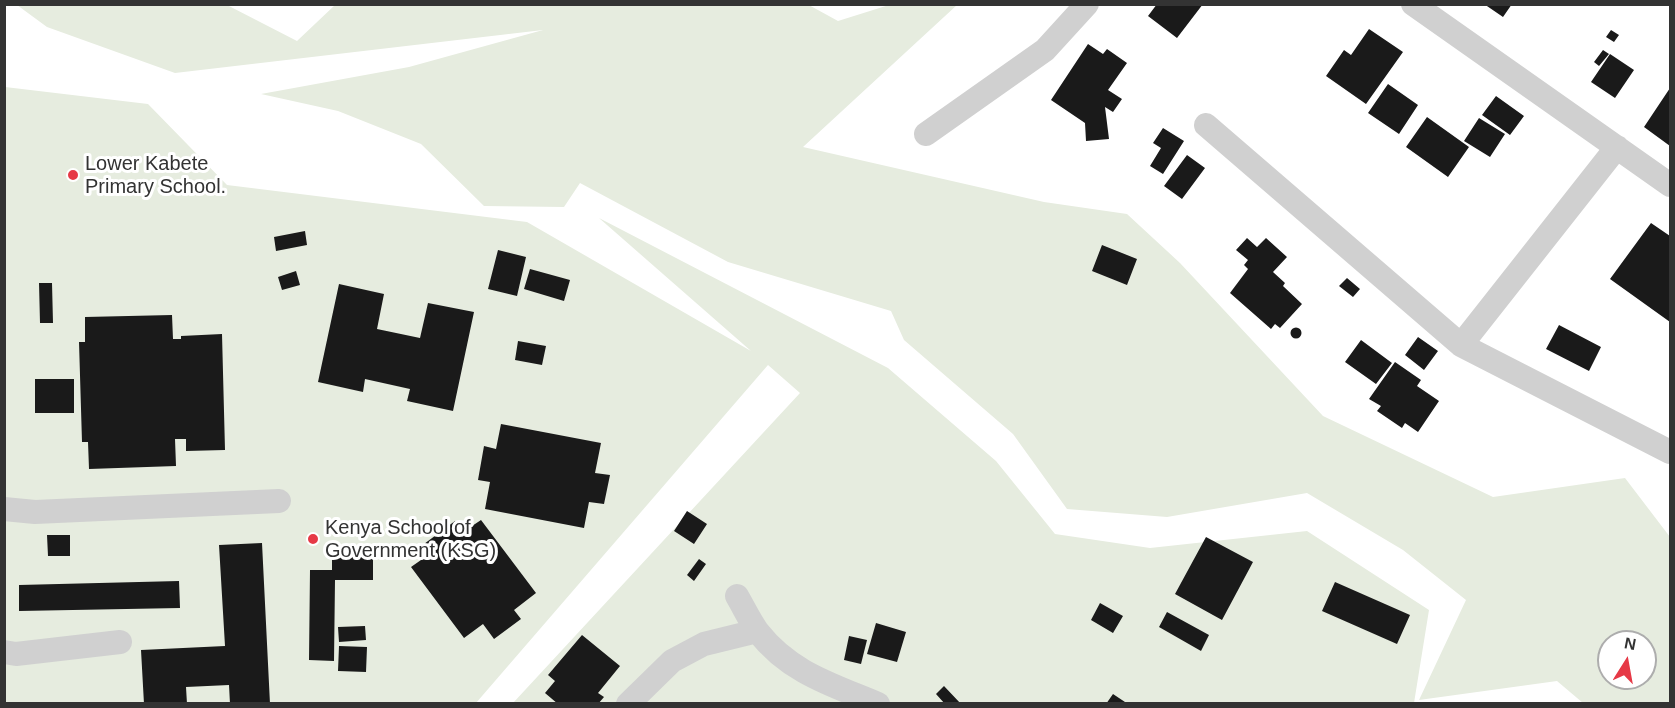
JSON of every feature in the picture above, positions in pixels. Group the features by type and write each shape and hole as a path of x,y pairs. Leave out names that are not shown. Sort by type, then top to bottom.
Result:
{"street":[{"path":"926,134 1045,50 1087,4"},
{"path":"1413,4 1671,185"},
{"path":"1206,125 1461,345 1671,452"},
{"path":"1461,345 1617,147"},
{"path":"4,509 35,512 279,501"},
{"path":"737,596 757,631 778,655 807,675 878,704"},
{"path":"628,704 672,661 705,644 757,631"},
{"path":"4,652 16,654 120,642"}],"shaded area":[{"path":"807,4 838,21 889,5 957,5 803,147 1044,202 1127,214 1180,263 1323,416 1493,497 1625,478 1670,537 1670,703 1583,703 1557,681 1419,700 1466,600 1403,550 1307,493 1167,517 1067,509 1013,434 904,340 891,311 728,262 580,183 564,207 484,206 421,144 338,111 261,94 409,67 543,30 175,73 47,27 17,5 227,5 297,41 335,5"},
{"path":"5,87 148,104 227,185 527,222 751,351 599,218 888,368 996,461 1055,534 1150,548 1307,531 1429,610 1414,703 513,703 800,393 768,365 476,703 5,704"}],"building":[{"path":"1157,4 1203,4 1177,38 1148,16"},
{"path":"1484,4 1512,4 1503,17"},
{"path":"1369,29 1403,52 1366,104 1326,76 1344,50 1351,55"},
{"path":"1611,30 1619,35 1614,42 1606,37"},
{"path":"1088,44 1103,54 1107,49 1127,63 1108,90 1122,99 1113,112 1105,107 1109,139 1086,141 1085,123 1051,100"},
{"path":"1603,50 1609,54 1599,66 1594,62"},
{"path":"1610,54 1634,70 1615,98 1591,82"},
{"path":"1388,84 1418,105 1399,134 1368,113"},
{"path":"1670,88 1670,146 1644,127"},
{"path":"1496,96 1524,116 1510,135 1482,115"},
{"path":"1427,117 1469,147 1448,177 1406,147"},
{"path":"1479,118 1505,134 1490,157 1464,141"},
{"path":"1163,128 1184,141 1163,174 1150,166 1161,148 1153,143"},
{"path":"1187,155 1205,168 1182,199 1164,186"},
{"path":"1651,223 1670,236 1670,322 1610,279"},
{"path":"305,231 307,245 276,251 274,237"},
{"path":"1247,238 1257,247 1266,238 1287,257 1273,272 1285,283 1283,286 1302,304 1280,328 1275,324 1271,329 1230,293 1248,269 1244,265 1248,260 1236,250"},
{"path":"1102,245 1137,259 1127,285 1092,271"},
{"path":"498,250 526,257 517,296 488,289"},
{"path":"530,269 570,280 564,301 524,289"},
{"path":"296,271 300,285 282,290 278,277"},
{"path":"1347,278 1360,289 1353,297 1339,286"},
{"path":"39,283 52,283 53,323 40,323"},
{"path":"339,284 384,294 377,329 420,338 428,303 474,312 453,411 407,401 410,389 365,379 363,392 318,382"},
{"path":"172,315 173,339 181,339 181,336 222,334 225,450 186,451 186,439 175,439 176,466 89,469 88,442 82,442 79,342 85,342 85,317"},
{"path":"1559,325 1601,347 1589,371 1546,349"},
{"path":"1296,327 1302,333 1296,339 1290,333"},
{"path":"1418,337 1438,351 1424,370 1405,355"},
{"path":"1361,340 1392,363 1376,384 1345,362"},
{"path":"518,341 546,346 542,365 515,360"},
{"path":"1395,362 1421,380 1417,386 1439,401 1418,432 1405,423 1402,428 1377,411 1381,406 1369,399"},
{"path":"35,379 74,379 74,413 35,413"},
{"path":"501,424 601,443 595,473 610,475 604,504 589,502 584,528 485,509 490,482 478,480 484,446 496,449"},
{"path":"687,511 707,524 694,544 674,531"},
{"path":"481,520 536,593 514,610 521,619 494,639 483,624 464,638 411,567 431,553 424,544 455,521 463,532"},
{"path":"47,535 70,535 70,556 48,556"},
{"path":"1206,537 1253,562 1222,620 1175,594"},
{"path":"262,543 270,704 230,704 229,685 186,687 187,704 144,704 141,650 225,646 219,545"},
{"path":"332,557 373,557 373,580 335,580 334,661 309,660 310,570 332,570"},
{"path":"699,559 706,564 694,581 687,575"},
{"path":"179,581 180,608 19,611 19,585"},
{"path":"1335,582 1410,615 1397,644 1322,611"},
{"path":"1100,603 1123,616 1113,633 1091,620"},
{"path":"1167,612 1209,635 1201,651 1159,627"},
{"path":"876,623 906,632 897,662 867,654"},
{"path":"365,626 366,640 339,642 338,627"},
{"path":"582,635 620,666 598,693 604,697 598,704 558,704 545,693 555,681 548,675"},
{"path":"849,636 867,640 861,664 844,660"},
{"path":"339,646 367,647 366,672 338,671"},
{"path":"944,686 961,704 945,704 936,694"},
{"path":"1113,694 1128,704 1106,704"}],"place":[{"name":"Lower Kabete Primary School.","path":"73,175"},
{"name":"Kenya School of Government (KSG)","path":"313,539"}]}
